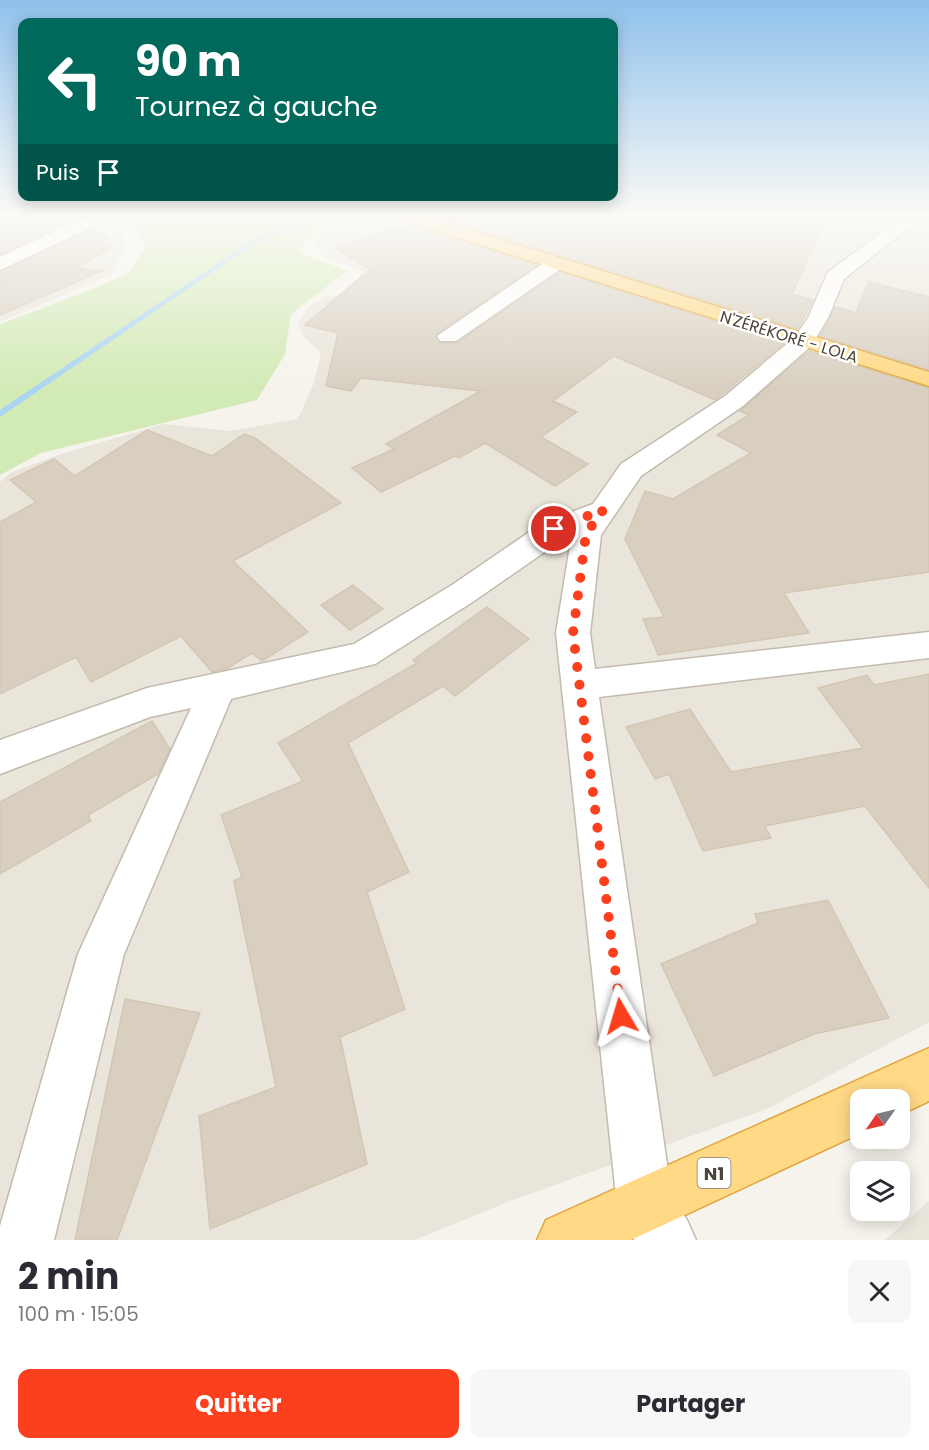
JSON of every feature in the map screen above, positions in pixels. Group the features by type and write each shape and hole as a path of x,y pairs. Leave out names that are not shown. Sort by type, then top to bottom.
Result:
{"highway":[{"name":"N'ZÉRÉKORÉ - LOLA","path":"590,275 929,379"},
{"path":"897,1089 929,1074"},
{"name":"N1","path":"566,1240 656,1222 850,1112"}],"street":[{"path":"448,336 539,275"},
{"path":"656,1222 573,633 586,534 631,470 734,401 803,341 818,318 837,275"},
{"path":"0,757 147,704 363,655 463,593 554,529 603,510"},
{"path":"579,685 929,645"},
{"path":"25,1240 101,954 218,687"}],"shaded area":[{"path":"0,275 111,275 111,275 0,322"},
{"path":"373,275 562,275 929,390 929,1022 767,1109 510,1201 415,1240 0,1240 0,482 12,472 64,453 164,424 230,431 298,419 314,383 321,353 303,336 298,325 307,308 325,297 360,294 379,277"},
{"path":"615,275 929,275 929,368"},
{"path":"929,1201 929,1240 885,1240 906,1221 910,1221 910,1218"}],"green space":[{"path":"124,275 342,275 291,314 285,354 257,400 41,453 0,475 0,324"}],"building":[{"path":"0,275 93,275 0,315"},
{"path":"363,275 523,275 436,334 440,343 457,343 556,275 569,275 784,343 715,400 614,356 553,401 577,412 541,437 588,464 555,486 485,443 459,458 455,456 381,492 352,468 394,449 386,444 481,391 361,378 351,391 326,386 338,333 305,325"},
{"path":"623,275 801,275 792,294 813,300 798,329"},
{"path":"869,282 929,297 929,370 820,336 835,307 856,313"},
{"path":"809,351 929,388 929,572 784,593 809,633 658,655 643,619 664,617 625,539 645,491 673,499 751,453 717,435 749,415 740,411"},
{"path":"147,430 212,456 244,434 255,438 341,503 233,561 308,632 262,661 252,653 226,669 212,672 181,636 91,682 76,657 0,694 0,522 36,502 10,480 54,459 75,476"},
{"path":"353,585 383,609 350,630 321,605"},
{"path":"487,607 529,639 455,696 443,686 348,743 409,872 367,892 405,1009 340,1037 367,1164 210,1229 199,1116 276,1087 234,881 242,877 221,815 303,781 278,743 417,663 413,660"},
{"path":"929,674 929,888 865,806 765,826 771,838 703,851 669,774 655,779 626,727 690,709 731,772 863,748 818,688 867,675 874,685"},
{"path":"152,721 170,749 158,774 88,815 91,821 0,874 0,802"},
{"path":"828,900 889,1018 814,1034 714,1076 661,964 758,923 755,914"},
{"path":"125,999 200,1013 117,1240 75,1240"}],"waterway":[{"path":"0,414 205,275"}],"route":[{"path":"554,529 603,510 586,534 573,633 621,1016"}]}
